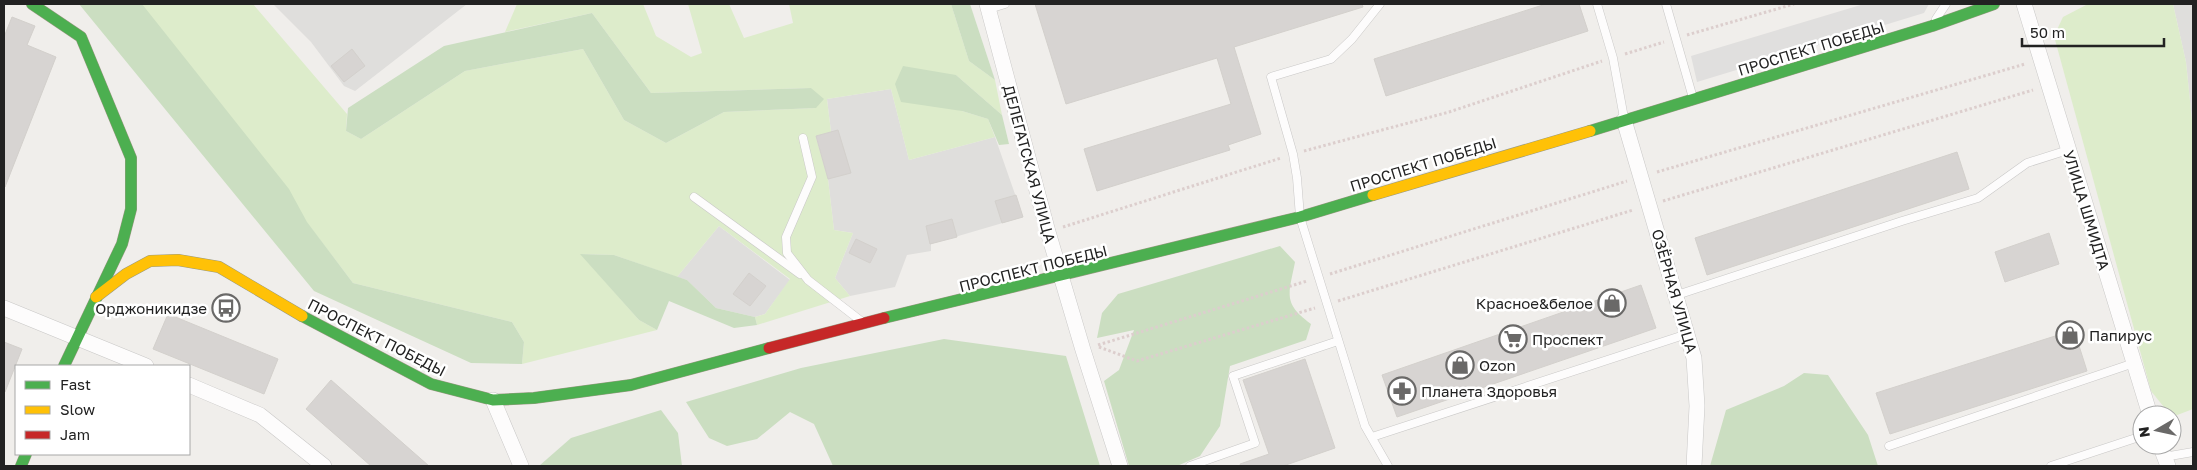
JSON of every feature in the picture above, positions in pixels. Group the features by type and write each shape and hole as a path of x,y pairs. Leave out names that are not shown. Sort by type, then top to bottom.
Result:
{"street":[{"path":"32,4 81,37 131,158 131,209 122,244 64,365"},
{"name":"ПРОСПЕКТ ПОБЕДЫ","path":"96,297 126,274 150,261 178,260 219,268 294,312 431,384 493,400 534,398 631,385 864,323 1300,217 1693,100 1932,26 1994,4"},
{"name":"УЛИЦА ШМИДТА","path":"2024,4 2147,405"},
{"name":"ДЕЛЕГАТСКАЯ УЛИЦА","path":"988,7 1048,232 1061,276 1090,348 1120,466"},
{"name":"ОЗЁРНАЯ УЛИЦА","path":"1624,120 1694,358 1697,406 1694,466"},
{"path":"4,308 144,365"},
{"path":"190,385 260,415 324,466"},
{"path":"493,400 521,466"}],"lane":[{"path":"988,7 1005,4"},
{"path":"1380,4 1352,39 1331,59 1271,77 1298,178 1300,217 1365,426 1388,466"},
{"path":"1597,4 1613,58 1624,120"},
{"path":"1666,4 1693,100"},
{"path":"1932,26 1946,4"},
{"path":"803,138 812,177 786,236 786,245 787,253 808,280"},
{"path":"1677,295 1978,198 2027,163 2068,150"},
{"path":"694,197 864,323"},
{"path":"1372,437 1687,334"},
{"path":"1190,466 1255,443 1233,376 1338,340"},
{"path":"1889,446 2134,363"},
{"path":"2051,466 2132,439"},
{"path":"2164,456 2193,452"}],"path":[{"path":"1048,232 1293,154 1449,112 1613,58 1794,4"},
{"path":"1090,348 1641,177 2041,59"},
{"path":"1090,348 1137,361 1650,204 2049,85"}],"shaded area":[{"path":"273,4 467,4 355,91 344,86 311,42"},
{"path":"1864,4 1929,4 1924,13 1697,82 1691,56"},
{"path":"2173,4 2193,4 2193,130 2186,62"},
{"path":"891,89 909,160 995,137 1023,217 931,244 931,251 907,255 895,287 850,296 835,278 853,233 834,230 828,179 816,136 831,132 827,99"},
{"path":"719,226 790,280 765,314 755,317 716,308 687,280 677,277"}],"green space":[{"path":"79,4 142,4 289,189 307,222 353,283 512,322 524,342 522,364 471,363 314,291"},
{"path":"140,4 253,4 347,114 346,131 361,139 465,71 583,49 624,120 666,143 724,112 816,108 811,88 651,93 592,13 505,32 517,4 643,4 656,36 691,57 702,53 688,4 729,4 744,38 793,23 789,4 951,4 969,61 995,80 1002,115 956,75 962,111 988,119 995,137 909,160 891,89 827,99 831,132 816,137 828,179 834,230 853,233 835,278 850,296 757,325 755,317 765,314 790,279 719,226 677,277 614,255 581,254 639,320 657,330 522,364 524,342 512,322 353,283"},
{"path":"951,4 970,4 995,80 969,61"},
{"path":"2088,4 2173,4 2186,62 2193,130 2193,409 2182,413 2182,405 2162,405 2151,391 2054,36 2063,17"},
{"path":"592,13 651,93 811,88 824,99 816,108 724,112 666,143 624,120 583,49 465,71 361,139 346,131 348,108 444,46"},
{"path":"903,66 956,75 1002,115 1009,144 999,145 988,119 962,111 901,102 895,84"},
{"path":"1280,246 1295,262 1290,297 1295,310 1311,324 1306,340 1230,366 1220,426 1200,456 1177,466 1129,466 1104,381 1119,370 1134,330 1097,338 1102,313 1118,294"},
{"path":"580,254 614,255 687,280 716,308 755,317 757,325 734,328 669,301 657,330 639,320"},
{"path":"944,339 1066,356 1100,466 833,466 814,424 790,412 757,439 727,446 709,438 686,402 801,368"},
{"path":"1804,373 1828,375 1868,435 1878,466 1710,466 1726,410 1784,386"},
{"path":"661,410 678,433 682,466 539,466 571,438"}],"building":[{"path":"1035,4 1362,4 1363,7 1234,47 1261,134 1228,145 1230,150 1097,191 1084,149 1231,104 1217,58 1066,104"},
{"path":"1546,4 1579,4 1588,31 1386,96 1374,59"},
{"path":"12,17 35,26 27,45 56,57 5,187 4,37"},
{"path":"352,49 365,66 344,82 331,66"},
{"path":"838,130 851,173 828,179 816,136"},
{"path":"1957,152 1969,189 1707,275 1695,238"},
{"path":"1016,195 1023,217 1002,223 995,201"},
{"path":"952,219 957,237 930,244 926,226"},
{"path":"2049,233 2059,264 2005,282 1995,252"},
{"path":"856,239 877,249 870,263 849,253"},
{"path":"749,273 766,286 750,306 733,294"},
{"path":"1641,285 1656,328 1397,417 1382,375"},
{"path":"168,314 278,359 264,394 153,349"},
{"path":"2074,330 2087,371 1890,434 1876,393"},
{"path":"4,342 22,349 4,392"},
{"path":"1305,359 1335,448 1283,466 1241,466 1240,464 1269,454 1243,380"},
{"path":"331,380 429,466 371,466 306,409"}],"traffic: fast":[{"path":"32,4 81,37 131,158 131,209 122,244 64,365"},
{"path":"1590,131 1932,26 1994,4"},
{"path":"884,318 1300,217 1373,195"},
{"path":"302,316 431,384 493,400 534,398 631,385 769,348"},
{"path":"21,466 26,455"}],"traffic: slow":[{"path":"1373,195 1590,131"},
{"path":"96,297 126,274 150,261 178,260 219,267 302,316"}],"traffic: jam":[{"path":"769,348 884,318"}],"place":[{"name":"Красное&белое","path":"1612,303"},
{"name":"Орджоникидзе","path":"226,308"},
{"name":"Папирус","path":"2070,335"},
{"name":"Проспект","path":"1513,339"},
{"name":"Ozon","path":"1460,365"},
{"name":"Планета Здоровья","path":"1402,391"}]}
